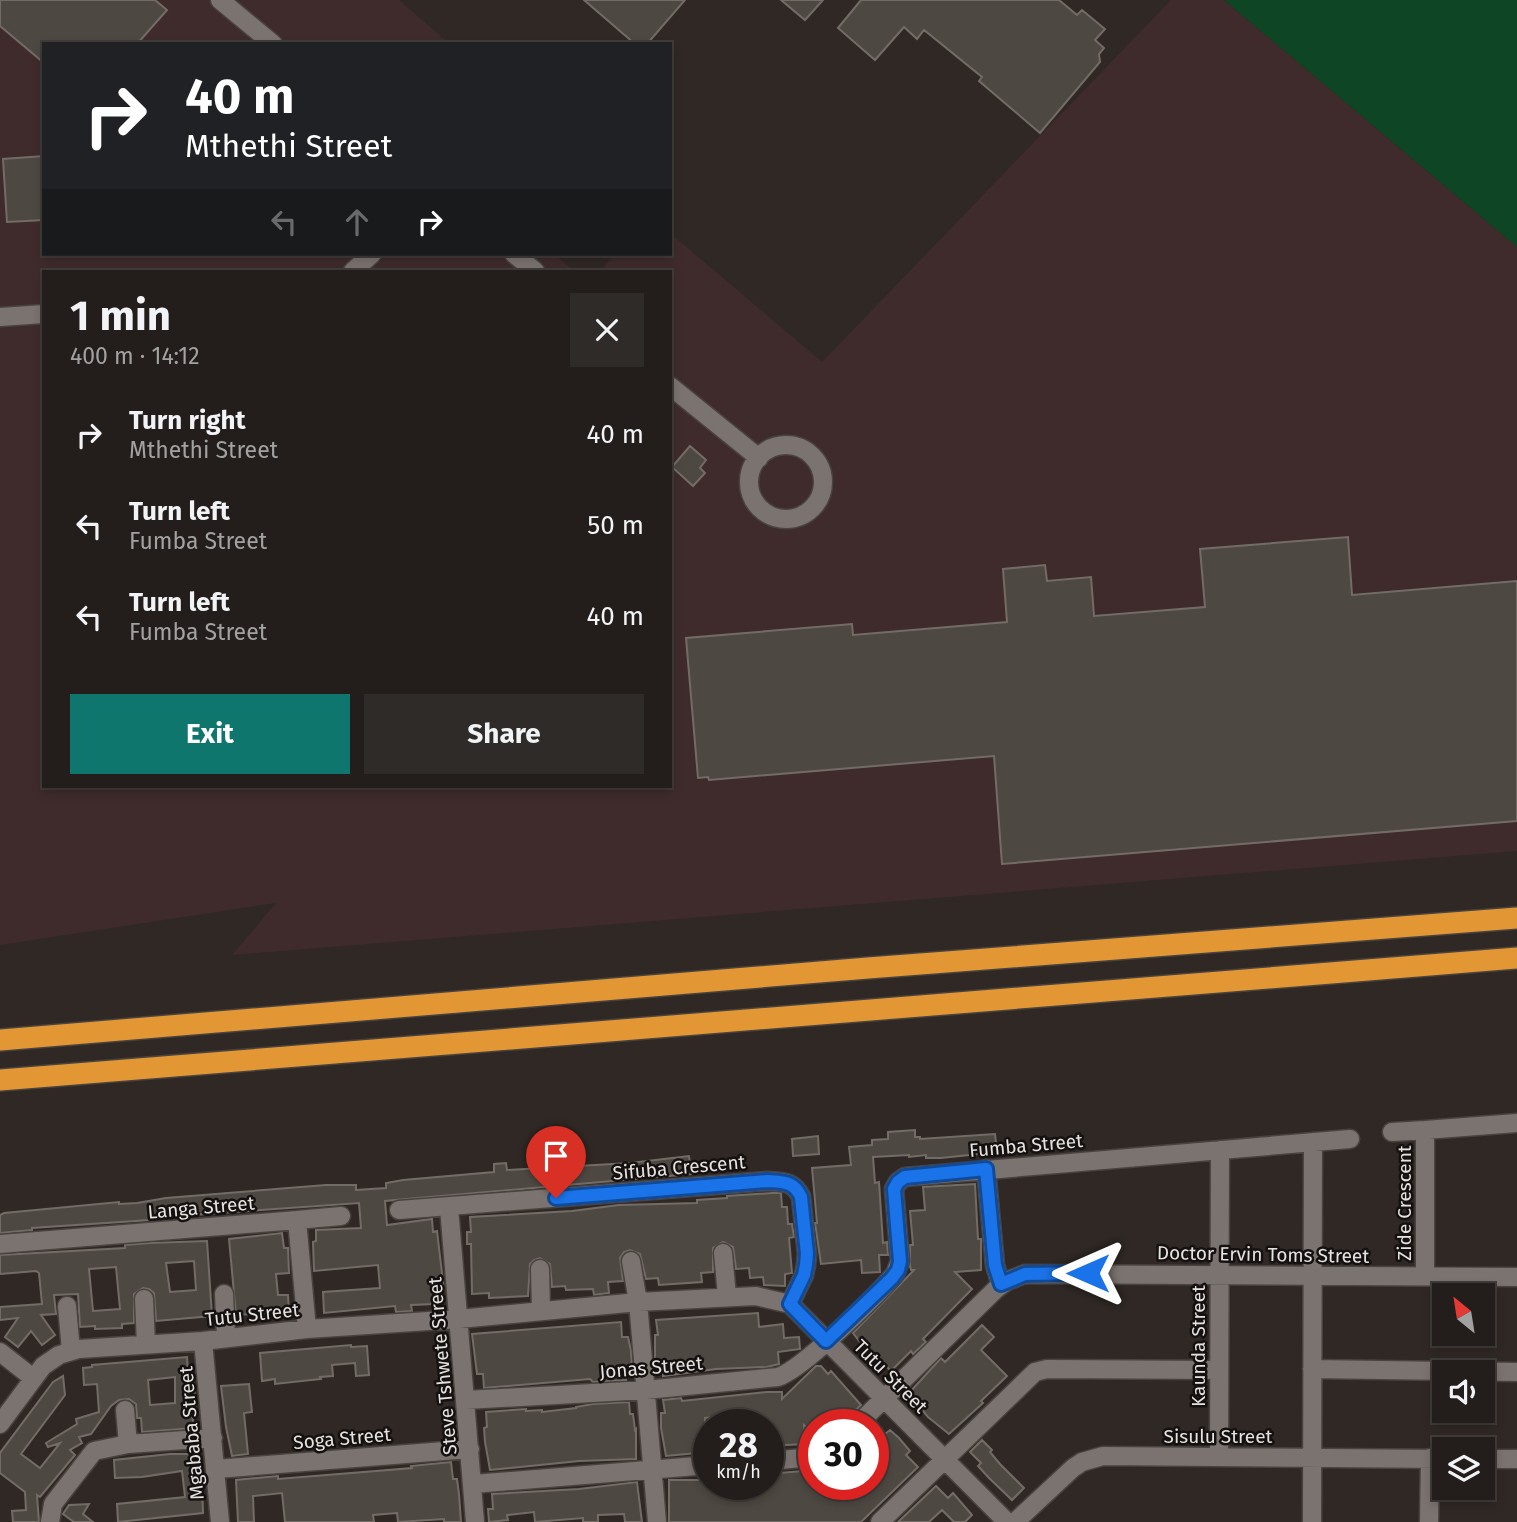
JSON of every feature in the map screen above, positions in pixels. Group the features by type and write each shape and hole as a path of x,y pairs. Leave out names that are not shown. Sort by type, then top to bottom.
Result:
{"highway":[{"path":"0,1040 880,967 1517,918"},
{"path":"0,1080 1517,958"}],"street":[{"path":"220,0 271,42"},
{"path":"354,270 370,256"},
{"path":"516,256 534,270"},
{"path":"0,317 42,314"},
{"path":"672,388 759,458"},
{"path":"790,445 811,454 819,464 823,476 823,489 818,501 799,517 774,517 762,510 751,491 750,479 752,468 759,458 778,446 790,445"},
{"name":"Zide Crescent","path":"1392,1132 1517,1123"},
{"name":"Zide Crescent","path":"1425,1130 1425,1276"},
{"name":"Fumba Street","path":"826,1341 898,1270 900,1261 894,1189 898,1182 909,1175 1350,1139"},
{"path":"1312,1522 1313,1142"},
{"name":"Kaunda Street","path":"1219,1457 1220,1150"},
{"path":"986,1169 995,1265 1001,1284"},
{"name":"Sifuba Crescent","path":"400,1210 767,1181 788,1182 798,1190 801,1197 807,1254 804,1275 790,1304"},
{"name":"Steve Tshwete Street","path":"449,1207 474,1484 475,1522"},
{"name":"Langa Street","path":"0,1244 341,1216"},
{"path":"298,1220 307,1329"},
{"path":"723,1253 727,1296"},
{"path":"631,1261 638,1302 657,1522"},
{"path":"540,1269 541,1310"},
{"name":"Doctor Ervin Toms Street","path":"874,1409 1001,1284 1035,1273 1517,1277"},
{"path":"224,1294 226,1336"},
{"name":"Tutu Street","path":"0,1424 33,1378 53,1358 71,1351 638,1302 755,1296 790,1304 1007,1522"},
{"path":"144,1299 146,1344"},
{"path":"67,1306 71,1351"},
{"name":"Mgababa Street","path":"203,1341 220,1522"},
{"name":"Jonas Street","path":"466,1400 646,1390 778,1377 798,1367 826,1341"},
{"path":"0,1352 33,1378"},
{"path":"1312,1369 1517,1372"},
{"path":"880,1522 1026,1379 1041,1370 1219,1370"},
{"path":"125,1410 128,1444"},
{"path":"50,1522 53,1504 88,1457 100,1448 213,1438"},
{"name":"Soga Street","path":"216,1469 470,1449"},
{"name":"Sisulu Street","path":"1015,1522 1073,1468 1103,1457 1432,1458"},
{"path":"1495,1459 1517,1459"},
{"path":"474,1484 693,1466"},
{"path":"1429,1522 1432,1498"}],"shaded area":[{"path":"0,0 399,0 448,42 42,42 42,256 556,256 573,270 42,270 42,788 672,788 672,270 601,270 613,256 672,256 672,235 822,362 1171,0 1224,0 1517,247 1517,851 232,955 276,903 0,945"}],"green space":[{"path":"1224,0 1517,0 1517,247"}],"building":[{"path":"0,0 155,0 167,10 139,42 42,42 42,61 0,26"},
{"path":"584,0 685,0 649,42 633,42"},
{"path":"781,0 823,0 805,20"},
{"path":"861,0 1059,0 1077,15 1082,10 1105,29 1095,40 1104,48 1099,54 1100,62 1040,133 979,81 982,77 924,30 917,39 904,27 875,60 838,28"},
{"path":"42,156 42,220 7,222 3,159"},
{"path":"690,446 706,460 700,468 705,473 693,486 672,467"},
{"path":"1348,537 1352,595 1517,581 1517,821 1002,864 994,756 709,780 708,777 698,778 686,638 852,624 853,635 1007,622 1003,569 1045,565 1047,581 1091,577 1094,616 1205,607 1200,549"},
{"path":"915,1130 915,1137 920,1139 995,1134 997,1152 941,1158 926,1158 926,1155 873,1157 875,1183 879,1182 883,1243 887,1242 888,1255 879,1255 880,1272 862,1273 861,1260 821,1264 815,1223 812,1168 851,1165 849,1147 872,1145 872,1140 888,1139 888,1132"},
{"path":"818,1136 819,1154 793,1156 792,1139"},
{"path":"689,1156 691,1174 385,1201 387,1225 432,1219 433,1232 437,1231 444,1290 434,1292 435,1304 411,1305 412,1311 396,1312 395,1306 324,1313 323,1292 380,1288 378,1265 314,1271 313,1242 316,1241 316,1230 361,1228 359,1203 150,1218 0,1233 0,1215 4,1213 326,1185 356,1185 356,1190 386,1188 386,1183 403,1180 494,1172 494,1164 506,1163 507,1170 630,1163"},
{"path":"975,1184 978,1239 981,1239 981,1270 955,1272 972,1289 923,1339 926,1342 913,1354 911,1351 891,1371 881,1361 877,1364 853,1333 914,1270 911,1270 910,1266 910,1245 913,1245 910,1211 925,1210 923,1187"},
{"path":"781,1193 782,1207 787,1207 788,1224 792,1224 794,1237 789,1238 792,1273 785,1274 785,1286 764,1285 763,1277 750,1278 749,1268 736,1269 733,1247 723,1242 713,1248 713,1272 701,1273 702,1282 659,1285 658,1278 646,1279 640,1254 630,1250 624,1252 620,1258 623,1281 608,1282 609,1293 594,1295 593,1289 566,1290 565,1286 552,1287 550,1264 540,1258 530,1264 528,1296 489,1298 489,1293 472,1294 471,1244 467,1244 467,1232 471,1232 470,1217 572,1211 619,1205 697,1203 697,1200 727,1196"},
{"path":"282,1233 284,1248 288,1248 289,1273 276,1274 278,1295 288,1295 289,1312 236,1315 229,1239"},
{"path":"207,1241 212,1316 156,1321 154,1293 143,1288 134,1294 134,1323 122,1324 122,1328 95,1329 95,1326 80,1327 78,1294 54,1295 56,1314 41,1315 55,1335 42,1345 31,1331 18,1347 5,1337 18,1318 0,1320 0,1307 42,1304 39,1273 0,1274 0,1255 125,1248 125,1245","holes":["194,1261 196,1290 170,1292 166,1263","116,1267 120,1309 93,1311 89,1269"]},
{"path":"758,1313 759,1327 783,1324 784,1338 799,1337 800,1349 778,1352 779,1364 767,1367 716,1369 663,1376 662,1362 655,1363 655,1335 658,1335 656,1320"},
{"path":"621,1322 622,1337 628,1337 631,1351 632,1366 625,1367 626,1380 593,1382 590,1379 484,1388 483,1374 477,1374 472,1334"},
{"path":"982,1325 994,1337 981,1350 1007,1376 981,1401 983,1403 949,1434 928,1417 918,1405 921,1403 910,1392 941,1358 945,1362"},
{"path":"367,1346 369,1375 356,1376 355,1363 332,1365 333,1376 320,1377 321,1379 275,1384 275,1379 262,1381 260,1353"},
{"path":"187,1357 188,1372 192,1372 194,1384 194,1428 142,1432 136,1404 129,1399 119,1400 111,1406 91,1434 79,1437 82,1443 70,1450 75,1455 40,1497 37,1495 39,1522 13,1522 12,1511 26,1510 25,1492 0,1473 0,1453 53,1382 63,1376 65,1395 21,1454 40,1468 60,1443 48,1447 46,1443 77,1424 76,1419 99,1412 97,1384 84,1385 83,1368","holes":["175,1377 175,1403 150,1405 148,1380"]},
{"path":"816,1366 821,1366 828,1374 831,1371 861,1405 857,1409 798,1409 798,1444 784,1445 784,1409 693,1409 693,1453 666,1456 661,1428 661,1413 665,1413 663,1400 681,1398 682,1401 767,1392 782,1392 782,1399"},
{"path":"249,1384 252,1412 244,1413 248,1454 232,1456 221,1386"},
{"path":"629,1402 636,1429 636,1459 579,1461 490,1470 484,1428 487,1427 486,1412 526,1409 542,1412 593,1404"},
{"path":"890,1430 910,1451 906,1455 918,1467 889,1495"},
{"path":"982,1440 1000,1464 1024,1488 1012,1500 978,1466 981,1463 970,1452"},
{"path":"194,1454 202,1484 203,1513 118,1522 117,1504 185,1497 182,1471 115,1478 114,1460"},
{"path":"451,1462 453,1479 457,1479 461,1522 444,1522 444,1519 398,1522 397,1513 373,1515 374,1522 285,1522 282,1493 253,1496 254,1522 238,1522 236,1480 412,1468 411,1466"},
{"path":"798,1471 798,1500 884,1500 861,1522 669,1522 669,1480 693,1480 693,1500 784,1500 784,1473"},
{"path":"637,1482 642,1522 625,1522 624,1514 598,1515 598,1522 583,1522 583,1518 535,1522 534,1512 507,1515 508,1520 489,1522 488,1509 493,1509 492,1494 579,1489"},
{"path":"936,1486 948,1498 953,1493 972,1515 965,1522 954,1522 942,1510 929,1522 898,1522"},
{"path":"89,1504 83,1514 93,1522 74,1522 63,1514 69,1505"}],"route":[{"path":"556,1198 767,1181 794,1185 801,1197 807,1254 804,1275 790,1304 826,1341 898,1270 900,1261 894,1189 901,1179 909,1175 986,1169 995,1265 1001,1284 1025,1274 1088,1273"}]}
